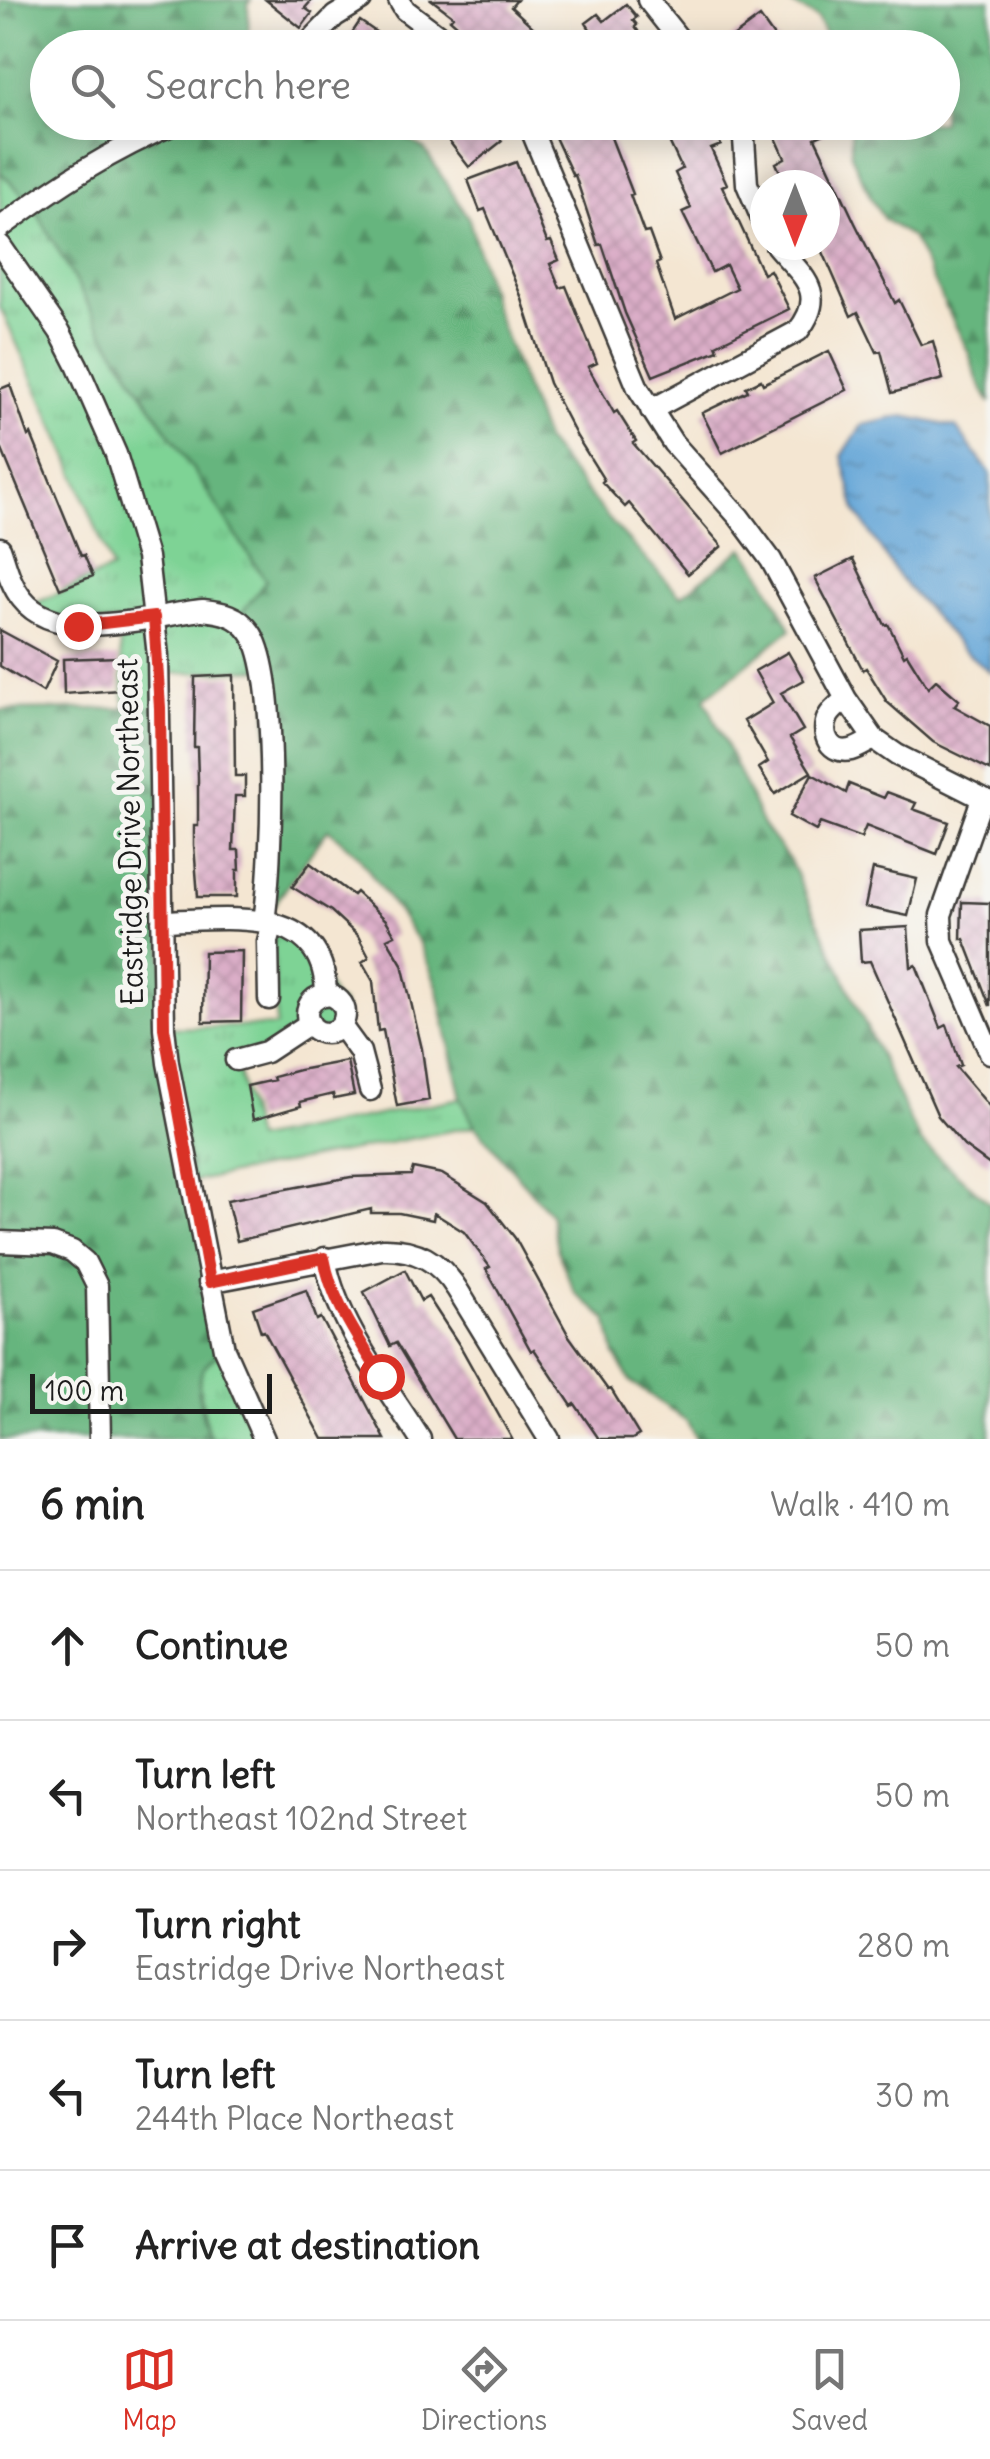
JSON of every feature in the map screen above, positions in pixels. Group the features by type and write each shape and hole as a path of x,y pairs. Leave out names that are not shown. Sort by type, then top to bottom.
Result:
{"street":[{"path":"322,30 361,0"},
{"path":"398,0 432,30"},
{"path":"648,0 672,30"},
{"path":"0,228 73,174 135,140"},
{"path":"535,140 625,361 651,410 771,560 846,699 874,738 918,768 986,801 941,916 942,940 990,1053"},
{"path":"744,140 750,191"},
{"name":"Eastridge Drive Northeast","path":"0,245 60,332 116,454 147,557 160,708 168,1063 224,1349 264,1439"},
{"path":"651,410 798,331 812,309 808,282 789,260"},
{"path":"0,548 14,588 38,615 78,626 203,610 222,612 246,626 258,645 266,681 271,820 269,999"},
{"path":"846,699 826,720 825,735 831,746 853,750 874,738"},
{"path":"162,920 269,922 298,934 320,956 326,996"},
{"path":"334,997 342,1004 345,1016 341,1026 325,1033 310,1023 309,1006 317,998 334,997"},
{"path":"236,1060 266,1052 310,1023"},
{"path":"341,1026 360,1052 370,1090"},
{"path":"0,1242 53,1244 72,1251 85,1262 97,1286 100,1439"},
{"path":"210,1282 324,1258 399,1249 431,1260 457,1288 549,1439"},
{"path":"324,1258 328,1282 342,1311 420,1439"}],"green space":[{"path":"0,0 251,0 249,30 30,30 30,140 410,140 425,150 469,219 494,307 546,442 613,524 681,596 743,548 758,567 791,629 705,698 763,825 790,861 922,1143 990,1203 990,1439 696,1439 687,1421 631,1382 615,1355 607,1319 575,1293 558,1252 550,1214 475,1126 461,1098 437,986 420,944 358,855 328,829 272,908 267,681 237,619 266,581 105,335 32,203 0,172"},
{"path":"784,0 990,0 990,403 912,238 884,219 851,155 851,140 960,140 960,30 823,30 817,18"},
{"path":"0,172 32,203 105,335 266,581 264,669 159,674 159,708 125,710 118,621 78,626 29,606 112,569 68,456 0,307"},
{"path":"159,708 164,1028 224,1349 205,1366 199,1383 202,1413 212,1439 0,1439 0,710"},
{"path":"273,923 308,942 345,1015 336,1030 314,1028 236,1060 255,1140 461,1098 475,1126 191,1182 164,1028 276,1026"},
{"path":"224,1349 264,1439 212,1439 208,1434 199,1384 203,1367"}],"water":[{"path":"904,416 956,427 990,473 990,672 962,649 898,576 856,511 842,456 862,425"}],"building":[{"path":"266,0 312,0 305,8 312,13 301,28"},
{"path":"432,0 517,0 511,7 536,30 463,30 450,19 453,16"},
{"path":"626,4 637,17 633,20 637,30 590,30 586,23 598,14 604,21"},
{"path":"760,17 769,30 742,30"},
{"path":"360,21 373,30 354,30"},
{"path":"448,140 501,140 502,141 469,167"},
{"path":"556,140 612,140 644,233 649,232 660,262 656,264 675,319 737,288 726,265 712,272 682,212 691,208 675,173 682,169 668,140 719,140 721,145 711,149 727,184 722,186 750,246 750,260 756,260 763,274 770,270 789,309 716,345 718,350 653,376 625,313 602,244 598,245 575,175"},
{"path":"777,140 816,140 830,170 779,170 776,163 785,158"},
{"path":"516,162 547,242 551,241 559,260 550,264 560,288 566,286 597,363 588,367 614,413 617,411 636,441 633,443 722,546 688,574 629,503 625,507 602,482 549,383 521,296 485,209 480,211 468,180"},
{"path":"840,191 895,303 899,300 921,345 933,341 943,379 892,393 881,351 877,352 858,312 851,316 827,260 840,260"},
{"path":"829,351 847,390 722,453 702,413 748,391 746,387 761,380 763,384"},
{"path":"10,385 28,436 31,434 93,576 60,589 0,445 0,389"},
{"path":"853,559 885,625 888,624 904,656 907,654 928,688 936,680 959,700 954,706 990,726 990,770 933,742 887,702 866,668 863,670 815,578"},
{"path":"0,630 57,661 43,692 0,666"},
{"path":"788,652 804,680 781,693 803,730 790,738 811,772 775,794 759,768 768,762 744,721 773,703 755,671"},
{"path":"118,657 119,690 64,694 63,659"},
{"path":"234,675 235,776 245,776 245,796 235,796 233,850 239,850 240,870 237,897 198,897 194,845 194,826 198,826 195,677"},
{"path":"812,774 846,793 849,784 884,798 887,792 916,803 913,809 949,822 937,854 866,826 861,838 820,823 816,831 789,816"},
{"path":"310,863 353,895 356,892 386,920 395,935 387,939 402,964 422,1049 429,1100 397,1106 383,1030 378,1031 373,981 362,962 369,957 358,936 331,911 292,887"},
{"path":"873,869 917,879 908,916 865,907"},
{"path":"962,902 990,903 990,1006 961,939"},
{"path":"908,927 911,967 916,965 941,1028 947,1025 961,1065 956,1067 990,1107 990,1165 964,1146 938,1116 870,961 861,962 859,930"},
{"path":"242,951 241,1021 203,1022 204,952"},
{"path":"347,1061 354,1095 334,1099 333,1094 300,1102 301,1106 253,1120 247,1086"},
{"path":"413,1168 442,1174 487,1202 515,1238 569,1336 611,1389 639,1435 632,1439 599,1439 534,1349 531,1351 486,1269 490,1267 464,1232 434,1213 433,1220 399,1213 371,1213 371,1209 237,1241 227,1200 351,1177 411,1175"},
{"path":"405,1270 421,1301 428,1297 460,1346 512,1439 454,1439 396,1343 390,1346 364,1292"},
{"path":"306,1290 317,1320 321,1318 385,1439 323,1439 264,1331 261,1332 253,1308"}],"route":[{"path":"78,626 154,617 160,708 164,1028 210,1282 324,1258 328,1282 342,1311 381,1376"}]}
